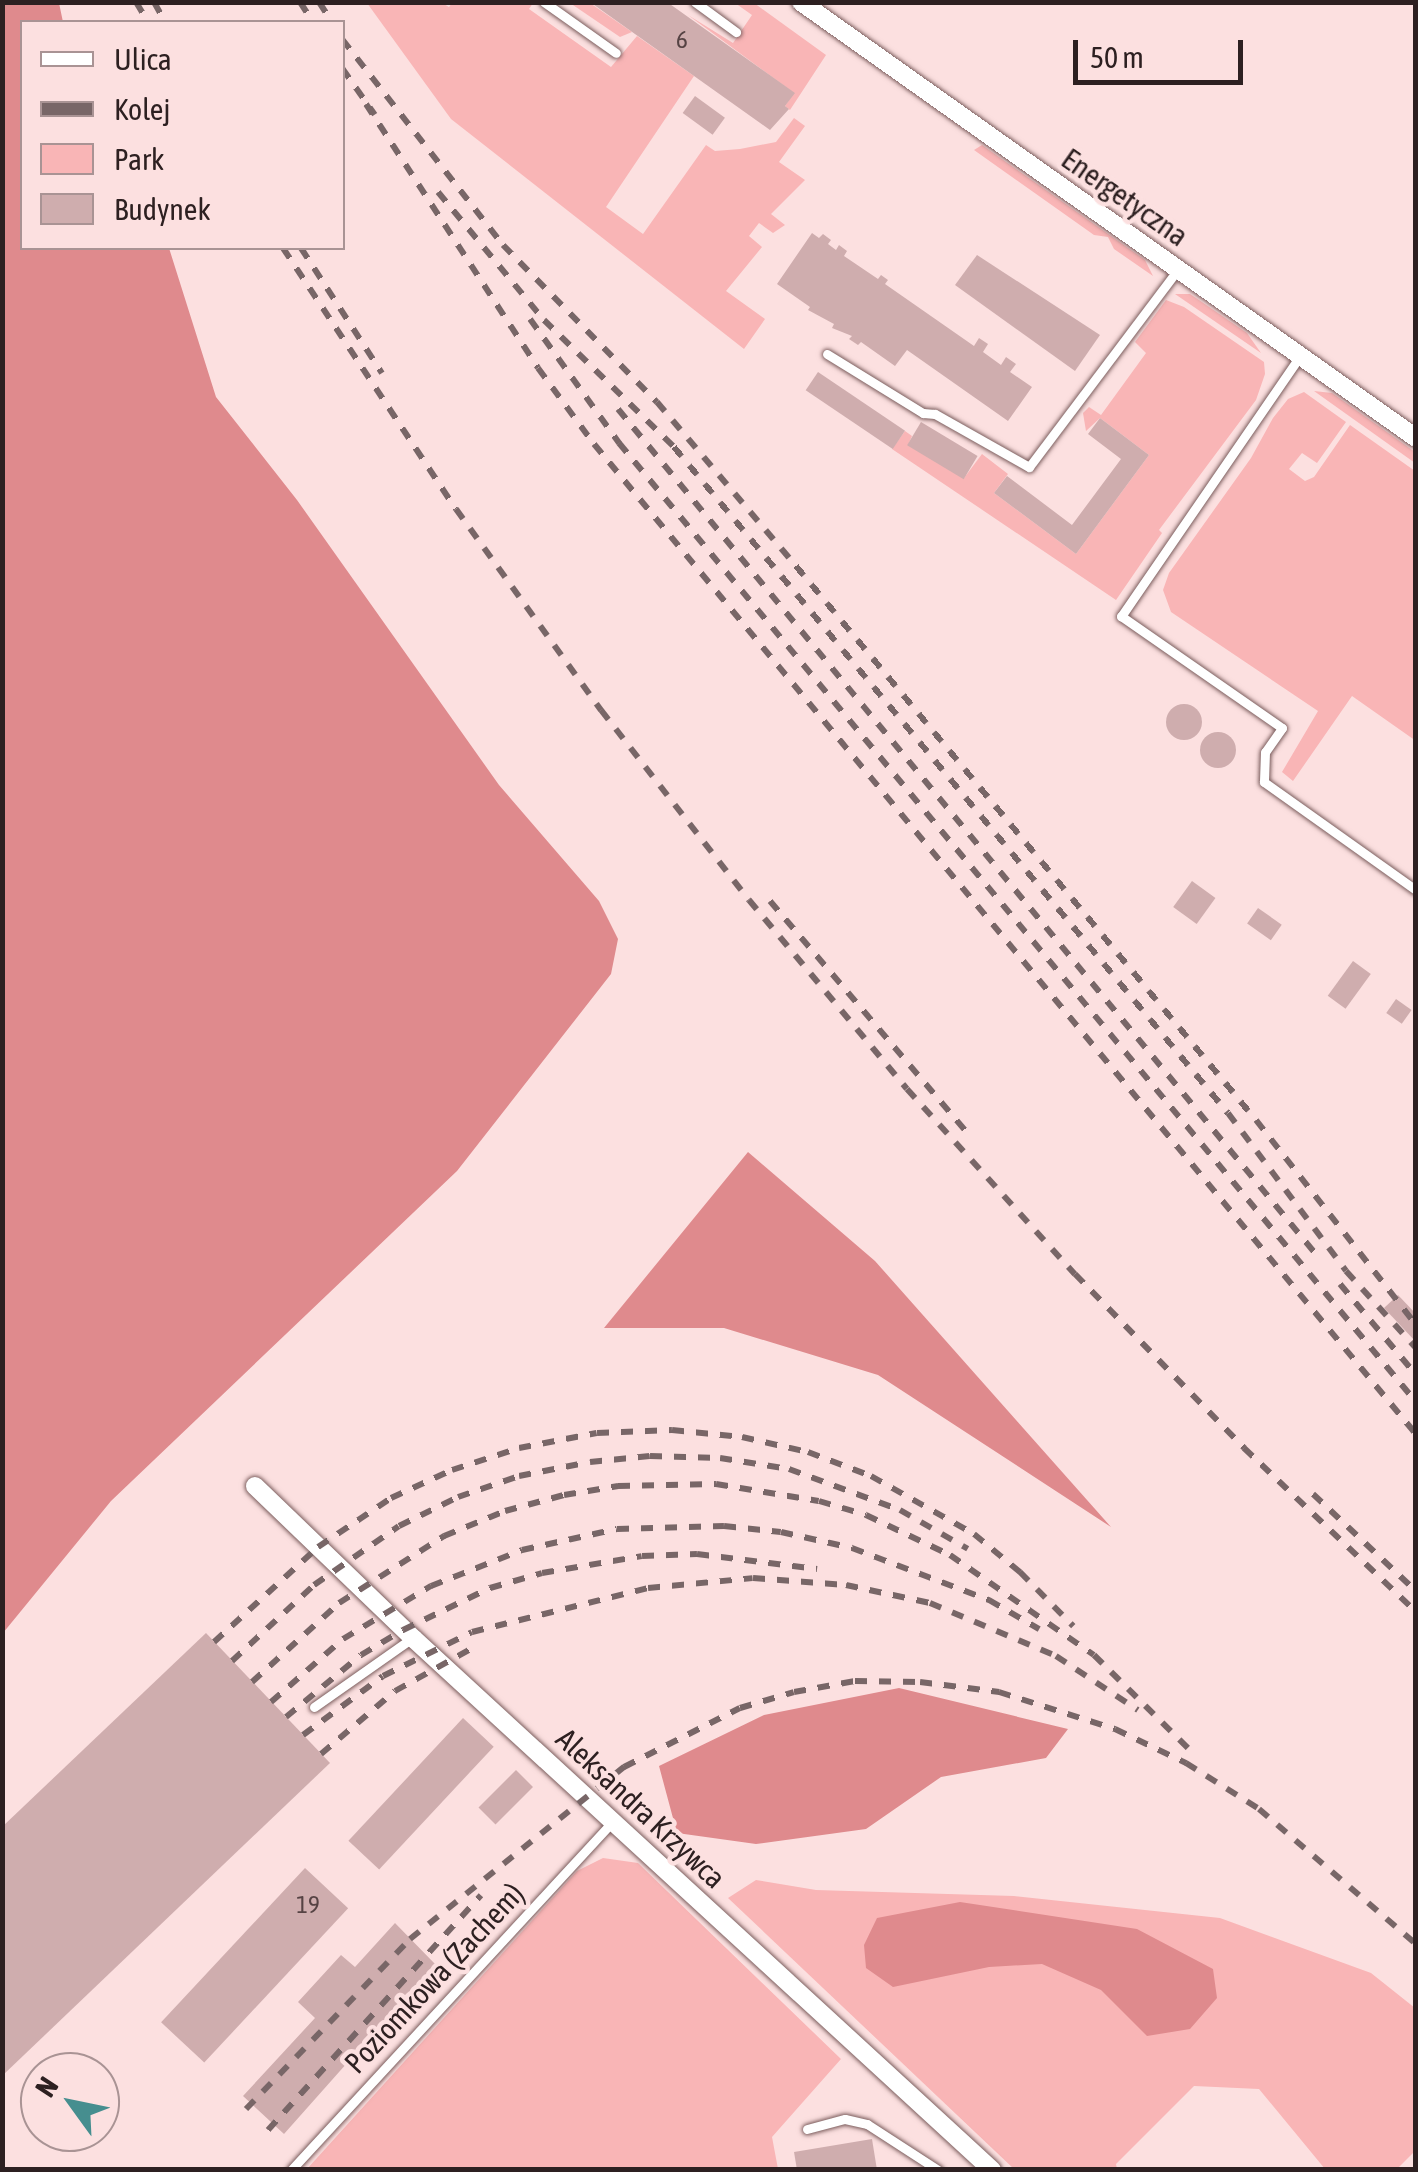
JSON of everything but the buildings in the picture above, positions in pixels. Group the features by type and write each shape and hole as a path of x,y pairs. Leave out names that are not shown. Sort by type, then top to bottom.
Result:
{"street":[{"name":"Energetyczna","path":"801,2 1416,438"},
{"name":"Aleksandra Krzywca","path":"255,1486 412,1638 992,2170"}],"lane":[{"path":"544,2 616,53"},
{"path":"695,2 736,32"},
{"path":"827,354 923,413 935,414 1030,467 1178,269"},
{"path":"1300,356 1121,616 1282,728 1266,752 1264,782 1416,890"},
{"path":"314,1708 412,1638"},
{"name":"Poziomkowa (Zachem)","path":"291,2170 614,1820"},
{"path":"806,2128 845,2120 867,2124 938,2170"}],"green space":[{"path":"367,3 442,3 449,7 452,3 533,3 529,9 611,67 637,36 694,76 606,207 643,234 706,145 715,151 740,149 776,142 794,118 805,126 779,162 805,180 771,214 785,225 773,233 759,223 749,236 762,247 726,291 765,319 744,349 451,119"},
{"path":"570,3 590,3 632,32 620,37"},
{"path":"735,3 754,3 826,55 790,110 785,106 794,93 688,15 733,43 752,15"},
{"path":"982,145 1145,260 1153,276 1114,249 1108,237 1094,235 974,150"},
{"path":"1175,294 1190,294 1199,300 1247,333 1261,353"},
{"path":"1166,300 1184,307 1264,362 1265,374 1256,400 1159,530 1162,533 1116,600 892,449 905,431 912,436 908,445 964,478 982,454 1008,474 994,493 1076,554 1149,455 1100,418 1086,431 1083,413 1089,407 1101,415 1146,353 1135,342"},
{"path":"1314,391 1332,393 1415,452 1415,463"},
{"path":"1304,392 1346,422 1317,463 1302,453 1289,469 1305,481 1314,477 1350,425 1415,471 1416,741 1352,696 1293,781 1282,772 1318,711 1171,612 1163,590 1169,573 1251,458 1273,418 1288,399"},
{"path":"603,1858 638,1863 841,2059 772,2137 778,2169 307,2169 577,1871"},
{"path":"756,1880 816,1890 1014,1896 1220,1918 1371,1973 1415,2008 1415,2151 1397,2169 1325,2169 1259,2089 1194,2086 1116,2164 1117,2169 1014,2169 728,1898"}],"shaded area":[{"path":"2,3 59,3 63,20 20,20 20,250 170,250 216,397 297,500 499,785 599,901 618,939 611,974 457,1171 111,1501 3,1633"},
{"path":"748,1152 875,1261 1111,1527 878,1375 724,1328 604,1328"},
{"path":"899,1688 1068,1729 1046,1758 941,1777 866,1829 756,1844 677,1833 659,1766 764,1715"},
{"path":"960,1902 1137,1929 1213,1969 1217,1998 1190,2029 1147,2036 1101,1990 1042,1964 989,1967 893,1987 866,1968 864,1945 877,1918"}],"railway":[{"path":"136,2 147,20"},
{"path":"154,2 164,20"},
{"path":"300,2 312,20"},
{"path":"319,2 331,20"},
{"path":"345,43 503,245 657,402 796,566 1256,1120 1416,1325"},
{"path":"345,72 375,115"},
{"path":"366,104 538,368 594,444 1416,1434"},
{"path":"438,192 544,320 674,447 1228,1113 1346,1271 1416,1348"},
{"path":"284,250 456,509 601,710 749,900 907,1089 1075,1274 1244,1448 1416,1612"},
{"path":"302,250 382,373"},
{"path":"530,319 619,443 1416,1402"},
{"path":"618,409 1315,1253"},
{"path":"770,901 971,1137"},
{"path":"1340,1284 1416,1375"},
{"path":"214,1642 318,1547 391,1498 452,1470 519,1448 597,1433 672,1430 742,1437 808,1452 871,1476 974,1534 1020,1572 1073,1626"},
{"path":"232,1661 314,1585 399,1526 458,1497 519,1476 590,1462 650,1456 720,1458 789,1469 900,1510 968,1549"},
{"path":"252,1682 339,1603 444,1536 505,1511 564,1495 618,1486 716,1484 819,1501 866,1515 950,1555 1094,1655 1193,1753"},
{"path":"1313,1494 1416,1591"},
{"path":"271,1702 343,1639 431,1586 522,1550 617,1529 724,1526 781,1532 852,1548 989,1600 1039,1629"},
{"path":"286,1717 361,1655 403,1630 490,1588 542,1573 642,1556 697,1554 817,1569"},
{"path":"303,1735 383,1676 472,1632 648,1588 753,1578 846,1585 930,1603 1056,1656 1138,1710"},
{"path":"321,1754 395,1691 476,1646"},
{"path":"246,2109 410,1939 624,1767 740,1708 794,1692 855,1681 920,1682 999,1692 1115,1729 1186,1763 1259,1809 1416,1944"},
{"path":"268,2130 481,1895"}]}
